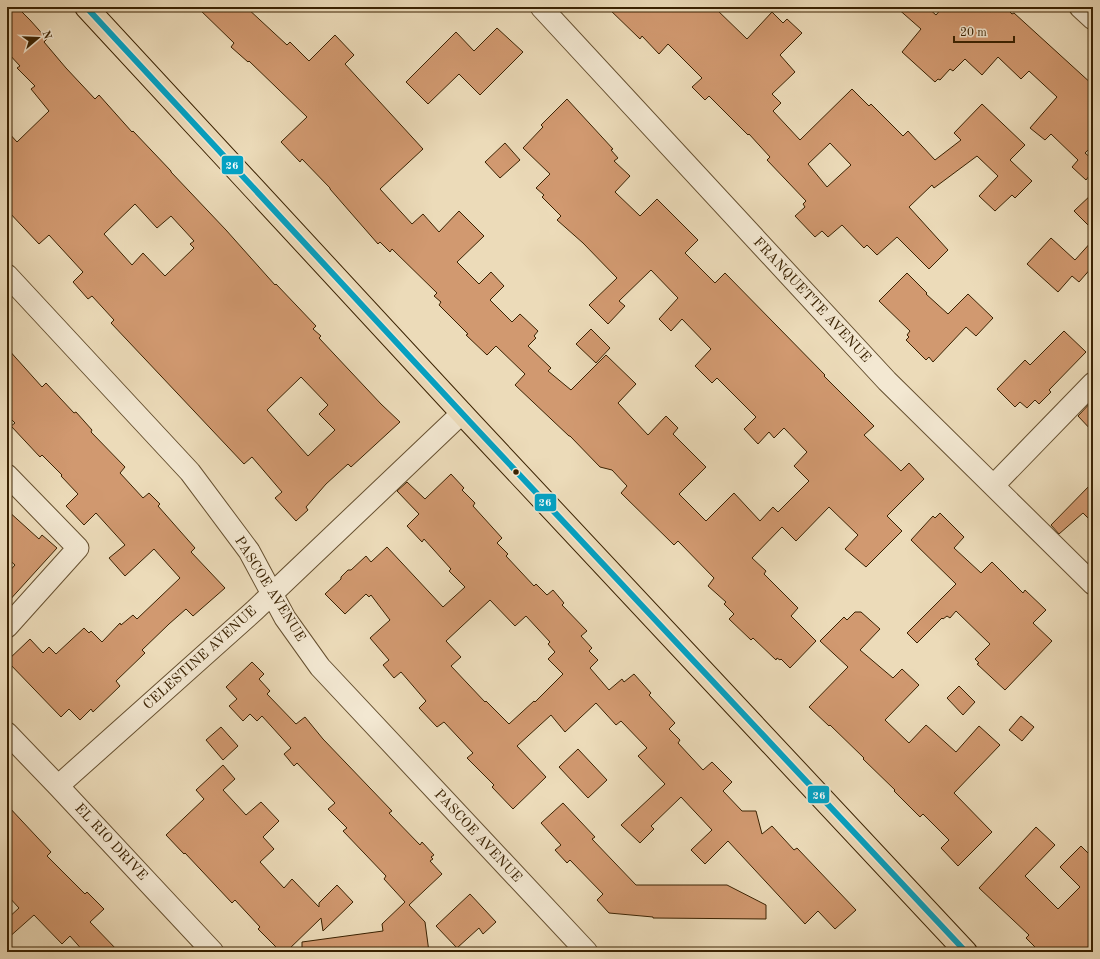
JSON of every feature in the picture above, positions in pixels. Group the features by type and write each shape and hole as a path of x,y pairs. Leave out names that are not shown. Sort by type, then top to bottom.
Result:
{"main road":[{"path":"86,7 462,413 966,952"}],"street":[{"name":"FRANQUETTE AVENUE","path":"541,7 887,381 1093,584"},
{"path":"1080,7 1093,19"},
{"name":"PASCOE AVENUE","path":"7,275 190,472 249,551 285,618 320,667 587,952"},
{"path":"994,485 1093,383"},
{"name":"CELESTINE AVENUE","path":"58,786 272,594 462,413"},
{"path":"7,475 78,548 7,628"},
{"name":"EL RIO DRIVE","path":"7,733 213,952"}],"building":[{"path":"7,7 17,7 47,39 44,42 66,68 95,99 99,95 132,132 133,131 171,171 275,285 276,284 316,326 313,329 321,336 319,338 400,422 351,467 348,464 326,484 306,507 308,510 296,521 275,498 282,492 252,457 244,464 111,323 114,320 92,296 88,299 73,282 83,272 49,235 39,244 7,210 7,131 17,142 49,111 31,89 35,86 17,68 20,66 7,52","holes":["135,204 157,228 171,216 194,241 190,244 194,248 165,276 143,253 132,265 104,234","301,377 328,405 319,414 335,430 308,456 267,410"]},
{"path":"197,7 246,7 287,45 290,42 309,61 335,35 354,55 345,64 423,149 380,189 412,224 423,214 439,232 459,211 484,236 457,262 479,284 491,272 504,286 490,300 512,322 520,314 538,331 534,336 536,338 528,346 551,368 548,371 571,390 606,355 636,384 618,403 648,435 666,416 678,428 673,434 706,467 679,494 706,521 734,493 760,521 773,507 778,512 809,481 794,466 807,452 784,428 774,438 769,432 758,444 744,429 756,417 717,378 712,383 695,366 711,349 682,319 671,331 659,319 678,298 651,270 619,301 625,306 608,324 589,305 617,278 583,243 557,220 561,216 542,197 544,195 536,188 550,174 523,148 543,127 541,125 567,99 613,149 611,150 618,158 614,161 630,176 615,192 640,216 657,199 698,240 685,253 715,283 725,273 874,426 864,435 901,471 909,463 924,479 887,516 902,531 866,567 845,549 858,535 829,507 796,541 782,527 752,558 766,571 764,574 798,608 791,616 816,641 790,668 781,659 780,660 777,658 776,660 753,638 751,640 729,619 734,614 724,604 726,602 708,586 714,578 678,541 674,545 621,493 627,486 612,470 600,467 570,436 515,385 525,374 496,346 487,355 466,335 468,334 439,305 441,302 434,296 437,293 392,249 390,252 380,242 378,244 330,188 302,159 300,162 281,142 307,117 249,61 248,62 231,47 234,43"},
{"path":"607,7 714,7 747,39 772,12 783,23 787,19 802,33 780,55 795,72 772,94 781,103 773,111 800,140 852,89 869,106 871,104 903,136 908,131 935,160 961,140 954,133 982,104 1025,145 1010,160 1032,181 1015,198 1012,195 995,211 979,196 998,176 977,156 934,188 932,185 909,207 948,250 929,269 897,237 877,255 867,245 864,248 842,225 828,237 822,231 815,237 795,216 805,207 803,204 806,201 767,160 770,157 749,134 748,135 709,96 705,100 692,87 702,78 668,44 659,54 642,36 640,39","holes":["830,143 851,165 827,187 808,164"]},
{"path":"896,7 927,7 936,15 943,7 1005,7 1012,14 1014,13 1093,85 1093,145 1085,153 1093,160 1093,171 1086,180 1072,167 1078,160 1051,134 1045,140 1030,128 1057,97 1029,71 1021,79 998,57 982,75 965,59 953,71 950,69 940,80 938,79 935,82 902,52 921,29"},
{"path":"497,28 523,52 480,95 459,74 428,104 406,82 456,32 474,51"},
{"path":"505,143 520,160 500,178 485,162"},
{"path":"1093,193 1093,230 1074,211"},
{"path":"1051,238 1075,260 1093,240 1093,266 1079,282 1072,276 1058,292 1027,264"},
{"path":"907,273 927,293 926,294 948,314 968,294 993,318 976,336 966,327 933,362 929,357 926,360 906,340 909,337 907,335 910,331 879,301"},
{"path":"591,329 610,348 596,363 576,344"},
{"path":"1064,331 1086,352 1049,390 1051,392 1039,404 1035,400 1027,408 1020,402 1015,407 997,389 1025,360 1030,365"},
{"path":"7,348 42,387 46,383 74,413 76,412 92,430 91,432 125,467 120,473 143,498 149,493 160,504 158,506 195,548 191,552 225,588 193,616 186,609 169,624 142,650 145,653 116,681 120,686 93,712 91,709 80,720 69,709 61,717 7,661 30,639 43,653 49,647 56,654 84,628 89,633 91,631 102,642 120,623 121,625 133,615 137,619 180,578 154,549 125,576 109,558 125,545 96,513 84,525 66,506 78,494 61,476 62,475 42,455 40,457 11,426 15,423 7,415"},
{"path":"1093,400 1093,432 1078,416"},
{"path":"451,474 464,488 462,490 475,503 473,506 502,538 497,543 508,554 506,556 534,586 536,584 547,595 553,590 564,603 562,605 587,631 581,636 592,648 589,651 598,660 590,668 609,690 622,679 624,682 634,674 651,693 649,695 675,723 669,729 680,740 678,743 703,770 712,762 732,782 723,791 742,811 756,811 762,834 772,826 794,850 797,848 856,910 835,929 818,911 805,924 728,841 705,864 691,850 712,830 681,797 651,826 654,829 640,843 621,825 665,784 638,756 647,748 621,721 616,725 596,703 565,732 551,715 517,746 546,777 513,809 492,787 494,785 467,758 473,753 444,722 437,727 419,708 426,701 401,672 394,678 383,665 389,660 370,638 390,620 371,595 369,597 366,594 345,614 325,594 348,570 351,570 366,556 371,562 387,547 443,607 465,587 449,571 451,569 424,539 422,542 407,526 419,514 397,491 407,482 425,499","holes":["490,600 515,626 526,616 550,642 548,644 555,652 548,659 563,674 535,702 534,701 509,724 486,701 485,702 451,666 461,657 446,641"]},
{"path":"1093,482 1093,523 1083,513 1059,534 1051,525"},
{"path":"7,510 39,539 42,535 57,548 7,603 7,574 15,565 7,558"},
{"path":"940,513 964,537 954,548 981,573 992,562 1023,593 1025,590 1046,610 1033,623 1052,641 1005,690 977,664 979,663 975,659 990,644 956,611 950,618 947,616 943,619 942,618 917,643 907,633 956,584 911,540 933,516 935,518"},
{"path":"855,612 861,612 880,629 860,650 893,678 902,669 919,685 885,720 909,743 926,725 956,752 979,726 1000,745 954,793 992,832 958,866 941,848 949,840 923,814 920,817 863,759 864,758 809,707 848,667 820,641 844,617 847,620"},
{"path":"252,662 264,674 259,679 270,691 267,694 296,724 305,717 323,739 392,811 389,813 420,845 422,842 434,855 431,857 433,859 430,861 442,874 409,905 425,922 429,952 302,952 302,942 383,931 382,924 405,902 384,879 386,876 343,831 347,828 328,809 335,803 297,763 294,766 284,754 291,748 262,716 257,721 250,714 243,721 229,706 237,699 226,687"},
{"path":"959,686 975,702 963,715 947,698"},
{"path":"1021,716 1034,727 1022,741 1009,730"},
{"path":"221,727 238,746 223,760 206,740"},
{"path":"578,749 607,780 588,798 559,767"},
{"path":"223,765 235,779 223,790 246,815 261,802 279,821 263,837 274,849 260,862 284,888 292,879 319,907 319,903 337,885 353,902 323,931 321,918 286,952 281,952 258,929 260,927 235,900 232,903 166,835 204,799 196,790"},
{"path":"563,803 595,837 592,839 636,885 727,885 766,905 766,919 653,918 609,913 597,900 603,894 570,860 567,863 555,850 561,845 541,823"},
{"path":"7,805 51,852 47,856 85,894 87,892 104,909 90,922 119,952 84,952 70,936 62,944 34,915 7,939 7,919 19,908 7,895"},
{"path":"1036,827 1055,845 1025,876 1058,909 1080,887 1060,867 1081,846 1093,858 1093,952 1040,952 1026,938 1029,935 979,888"},
{"path":"470,894 496,922 483,934 479,928 457,948 436,926"}],"transit line":[{"name":"26","path":"86,7 471,423 966,952"}]}
